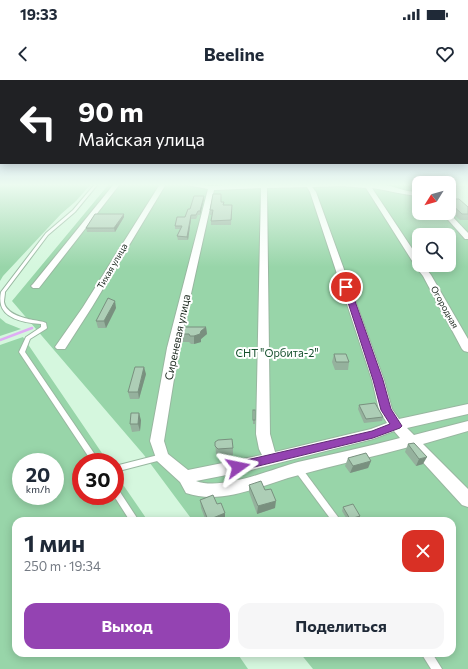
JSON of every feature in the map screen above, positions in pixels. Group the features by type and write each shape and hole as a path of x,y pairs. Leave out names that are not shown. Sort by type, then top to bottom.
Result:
{"street":[{"path":"36,286 95,211"},
{"name":"Тихая улица","path":"62,347 145,211"},
{"name":"Сиреневая улица","path":"162,457 157,441 173,348 205,211"},
{"path":"264,211 263,434 266,449 271,459"},
{"path":"320,211 378,380 386,410 396,426 468,500"},
{"name":"Огородная","path":"384,211 420,267 427,274 468,349"},
{"path":"452,220 468,237"},
{"path":"185,477 271,459 373,434 396,426 468,409"},
{"path":"162,457 185,477 192,488 203,491 224,490 298,469 412,442 468,426"}],"lane":[{"path":"73,211 47,234 3,292 2,304 7,311 19,319 43,323 44,328 28,338 22,352 90,453"},
{"path":"124,467 162,457"},
{"path":"298,469 334,517"},
{"path":"124,504 132,517"},
{"path":"429,657 437,669"}],"green space":[{"path":"0,211 64,211 3,276 0,281"},
{"name":"СНТ \"Орбита-2\"","path":"86,211 412,211 412,220 456,220 456,211 468,211 468,669 313,669 303,657 456,657 456,517 190,517 144,455 12,301"},
{"path":"0,318 6,323 21,329 0,336"},
{"path":"23,337 102,453 72,453 72,505 124,505 124,486 145,517 12,517 12,657 240,657 248,669 0,669 0,345"}],"building":[{"path":"187,211 198,211 196,215 191,215 187,237 177,236 182,226 175,226 177,217 185,217"},
{"path":"213,211 232,211 231,220 211,221"},
{"path":"459,211 468,211 468,214 462,214"},
{"path":"95,214 124,214 114,228 86,228"},
{"path":"108,298 115,301 104,321 96,321"},
{"path":"183,327 206,327 200,334 190,336 189,334 181,334"},
{"path":"334,354 346,354 349,362 336,362"},
{"path":"135,367 144,367 138,392 128,392"},
{"path":"375,403 383,417 366,419 359,405"},
{"path":"253,410 255,410 255,420 253,420"},
{"path":"131,413 139,413 138,424 130,424"},
{"path":"232,439 233,448 218,449 215,446 215,442 218,440"},
{"path":"414,443 427,457 419,459 408,444"},
{"path":"366,453 371,461 353,466 348,458"},
{"path":"261,481 265,490 271,489 276,501 258,506 249,485"},
{"path":"213,495 217,504 221,503 225,513 215,517 207,517 200,500"},
{"path":"353,504 360,516 349,517 343,507"}],"waterway":[{"path":"0,340 32,328"}],"route":[{"path":"238,467 373,434 396,426 386,410 378,380 346,287"}]}
